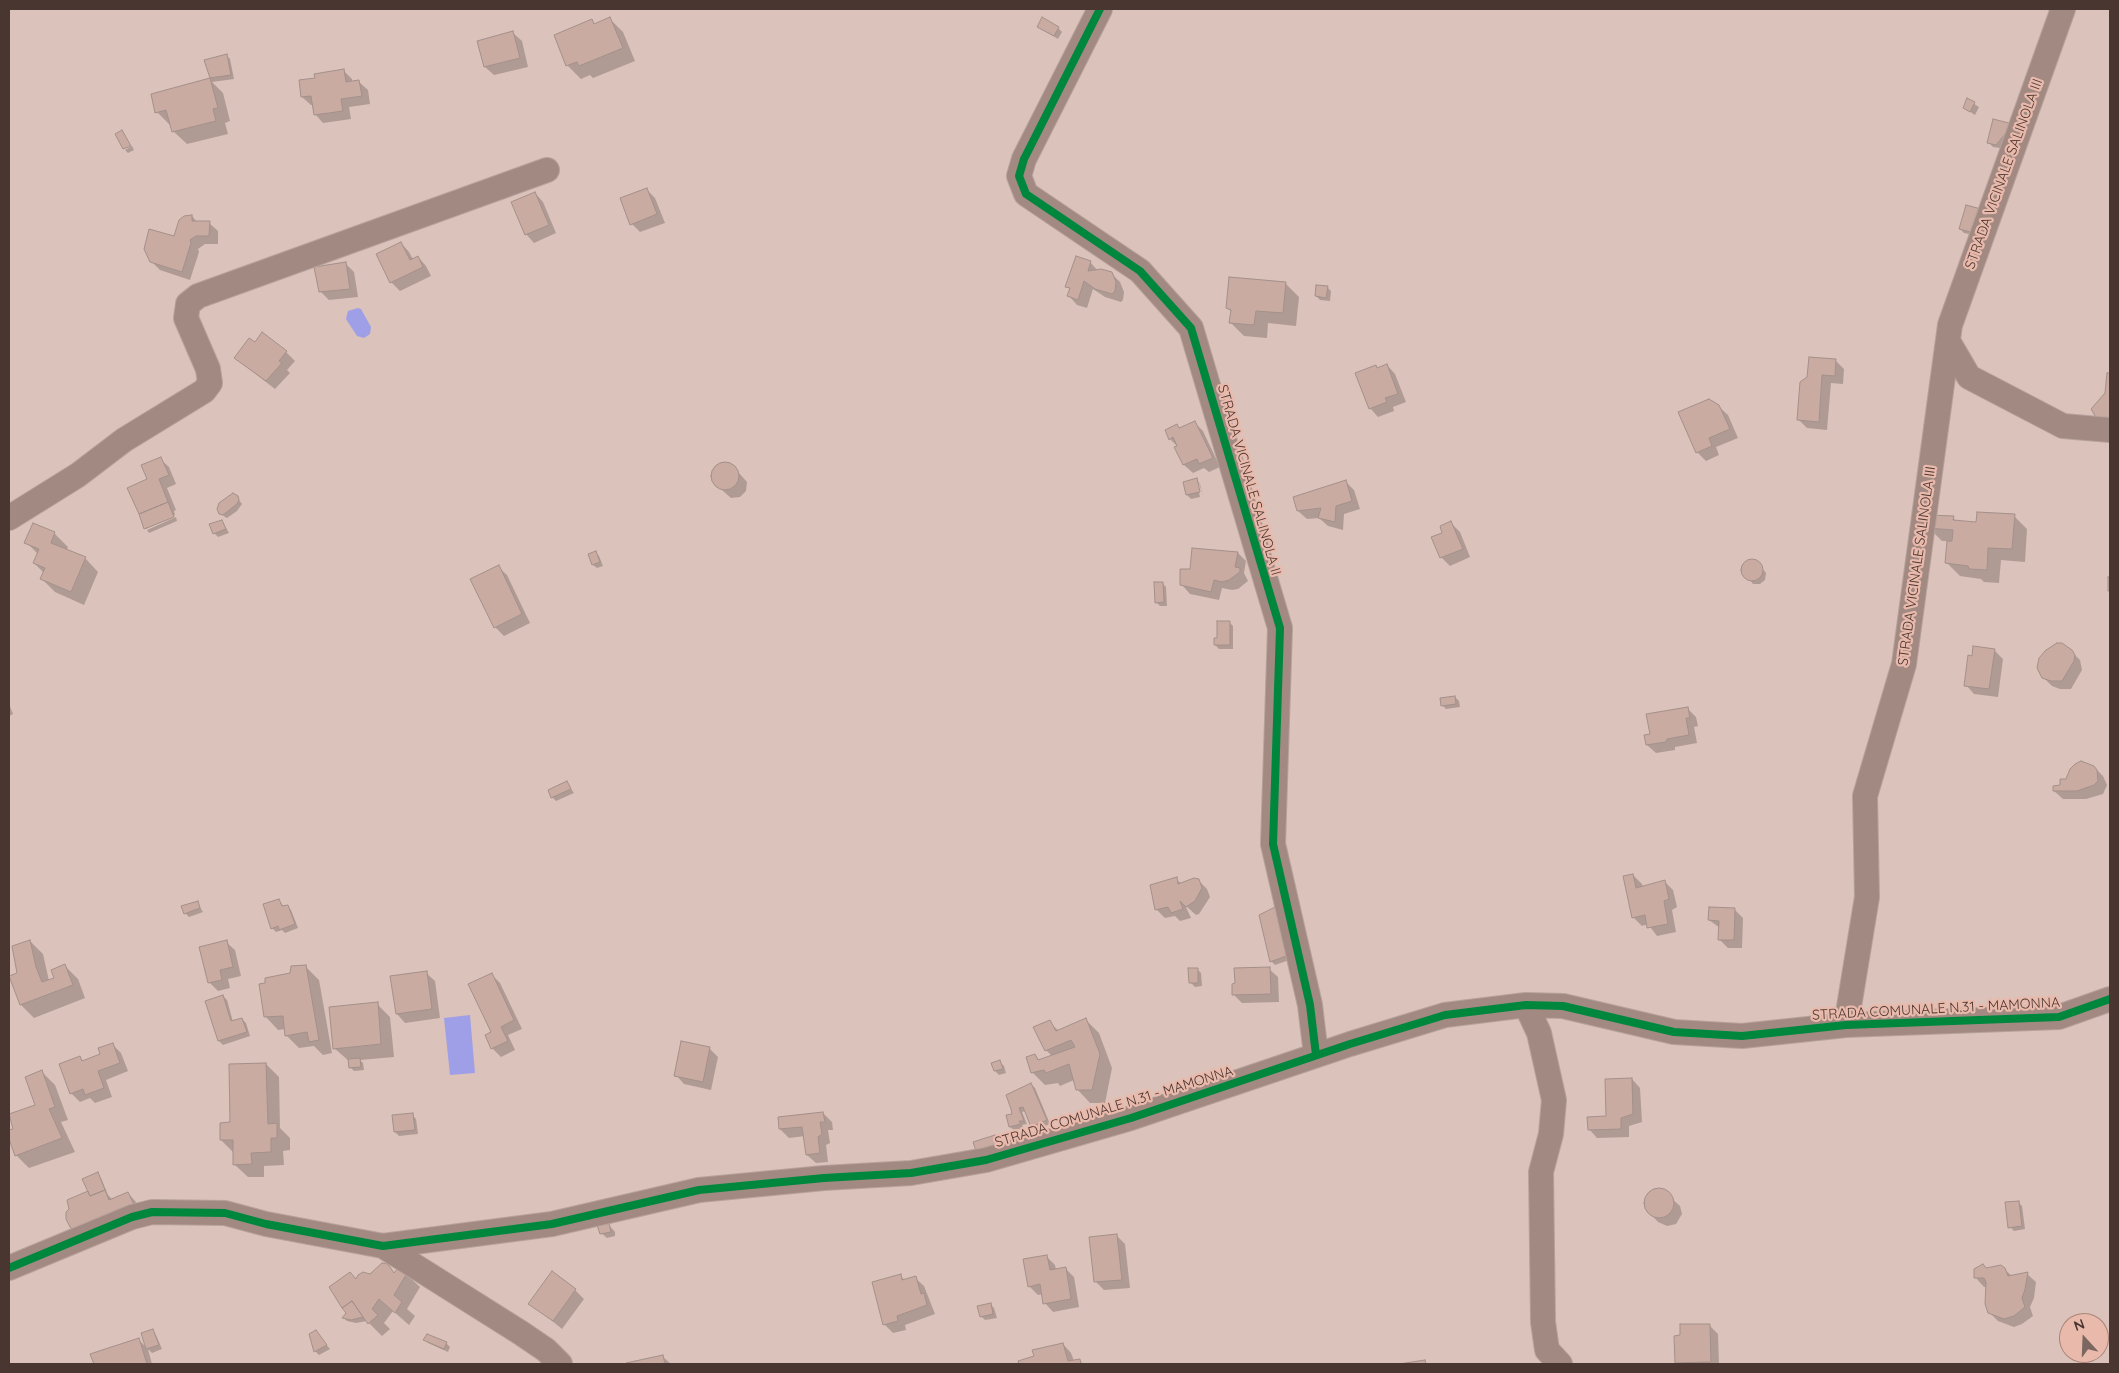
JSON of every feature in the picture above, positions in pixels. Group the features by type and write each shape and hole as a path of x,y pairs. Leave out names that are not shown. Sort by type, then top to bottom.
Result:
{"street":[{"name":"STRADA VICINALE SALINOLA II","path":"1100,9 1024,159 1019,176 1026,194 1140,270 1191,328 1280,628 1274,844 1310,1006 1316,1055"},
{"name":"STRADA VICINALE SALINOLA III","path":"1846,1025 1867,897 1865,796 1904,664 1950,325 2063,9"},
{"path":"9,518 78,475 124,440 204,391 210,383 208,369 186,318 188,304 198,296 547,170"},
{"path":"1948,340 1969,377 2063,426 2110,430"},
{"name":"STRADA COMUNALE N.31 - MAMONNA","path":"9,1268 132,1217 152,1212 225,1213 266,1224 383,1246 426,1242 552,1224 700,1190 824,1178 911,1173 986,1160 1131,1118 1409,1024 1445,1015 1526,1005 1562,1006 1684,1032 1742,1036 1846,1025 2059,1017 2110,999"},
{"path":"1526,1005 1539,1033 1554,1100 1551,1134 1541,1172 1543,1322 1546,1350 1560,1364"},
{"path":"383,1246 530,1339 546,1350 560,1364"}],"water":[{"path":"361,309 371,327 370,334 364,338 357,336 346,319 348,311"},
{"path":"470,1015 475,1073 450,1075 444,1018"}],"building":[{"path":"610,17 623,48 579,66 577,62 566,66 554,35 592,19 594,24"},
{"path":"1042,17 1059,27 1054,36 1037,27"},
{"path":"513,31 520,58 484,67 477,41"},
{"path":"227,54 231,75 210,78 204,60"},
{"path":"344,69 346,82 359,80 362,96 341,99 343,111 314,115 311,96 301,97 299,80 315,78 314,74"},
{"path":"210,78 218,108 213,109 216,121 172,132 166,110 155,113 151,94"},
{"path":"1967,98 1975,102 1970,112 1963,108"},
{"path":"1993,119 2009,123 2006,133 1996,145 1987,143"},
{"path":"122,130 131,146 123,149 115,134"},
{"path":"647,188 657,214 630,225 620,198"},
{"path":"535,192 549,225 525,235 511,202"},
{"path":"1966,205 1981,209 1974,233 1959,229"},
{"path":"192,215 192,221 210,221 209,236 196,236 190,240 191,243 182,272 150,262 144,249 149,229 174,236 179,220 184,216"},
{"path":"401,242 410,260 418,256 423,267 390,283 376,254"},
{"path":"1076,256 1091,261 1088,271 1101,269 1112,272 1116,282 1115,291 1112,294 1095,289 1084,281 1078,300 1067,296 1070,288 1065,287"},
{"path":"346,262 350,289 319,292 314,267"},
{"path":"1229,277 1286,282 1283,313 1256,311 1254,325 1229,323 1231,310 1226,308"},
{"path":"1316,285 1328,286 1326,298 1315,296"},
{"path":"262,332 287,351 279,361 282,363 266,381 234,358 249,338 255,342"},
{"path":"1809,357 1836,359 1835,376 1822,375 1819,422 1797,420 1800,382 1807,377"},
{"path":"1387,364 1398,394 1385,398 1387,402 1369,409 1355,373 1376,365 1377,368"},
{"path":"2107,373 2110,373 2110,422 2097,419 2091,409 2105,393"},
{"path":"1709,399 1719,405 1730,429 1709,438 1712,446 1696,453 1678,412"},
{"path":"1195,421 1213,458 1199,464 1197,459 1183,465 1174,447 1177,446 1173,437 1169,440 1165,430 1177,424 1179,428"},
{"path":"161,457 169,475 159,479 168,502 139,514 127,488 147,479 141,465"},
{"path":"725,462 735,466 739,476 735,486 725,490 715,486 711,476 715,466"},
{"path":"1197,478 1200,492 1186,495 1183,482"},
{"path":"1346,480 1352,501 1336,506 1335,522 1318,518 1321,508 1297,511 1293,497"},
{"path":"233,493 238,496 237,504 223,515 219,514 217,509 219,503"},
{"path":"168,502 174,517 144,529 139,514"},
{"path":"1977,512 2015,514 2012,549 1988,548 1987,570 1969,569 1968,566 1945,563 1947,541 1952,541 1953,530 1927,528 1928,515 1954,516 1953,520 1976,522"},
{"path":"222,520 226,529 213,534 209,524"},
{"path":"1451,521 1463,549 1440,558 1431,537 1442,533 1440,526"},
{"path":"33,523 55,532 51,543 86,557 71,592 40,579 45,568 33,563 39,549 24,543"},
{"path":"1192,548 1238,552 1235,567 1240,568 1240,572 1229,580 1222,582 1214,580 1211,592 1180,585 1180,569 1190,569"},
{"path":"596,551 600,562 592,565 588,554"},
{"path":"1752,559 1760,562 1763,570 1760,578 1752,581 1744,578 1741,570 1744,562"},
{"path":"499,565 522,614 494,628 470,579"},
{"path":"2108,577 2110,577 2110,591 2108,591"},
{"path":"1154,582 1163,582 1164,602 1155,603"},
{"path":"1217,621 1230,621 1230,645 1214,645 1214,638 1217,638"},
{"path":"2057,643 2062,643 2072,650 2075,655 2074,661 2062,681 2051,681 2042,678 2037,668 2039,658 2046,650"},
{"path":"1973,646 1995,649 1989,689 1964,686 1968,655 1972,656"},
{"path":"1455,696 1456,704 1441,706 1440,698"},
{"path":"1688,707 1690,718 1686,718 1689,735 1667,739 1666,742 1646,745 1644,735 1650,734 1646,714"},
{"path":"2081,761 2094,766 2097,770 2098,781 2094,785 2077,791 2053,791 2053,786 2060,785 2060,779 2066,779 2070,769"},
{"path":"567,781 571,789 551,798 548,790"},
{"path":"1633,874 1636,888 1665,880 1669,899 1664,901 1668,924 1647,928 1645,915 1632,918 1623,876"},
{"path":"1177,877 1178,884 1194,878 1199,879 1202,888 1195,901 1186,907 1180,901 1183,909 1171,913 1168,907 1155,910 1150,885"},
{"path":"279,899 282,906 288,905 295,924 279,930 278,926 271,929 263,904"},
{"path":"198,901 200,908 184,914 181,906"},
{"path":"1277,906 1289,955 1270,962 1259,915"},
{"path":"1709,907 1735,908 1734,940 1718,940 1719,921 1708,920"},
{"path":"30,940 36,967 42,982 54,978 51,970 65,964 73,985 20,1005 9,976 17,973 12,946"},
{"path":"227,940 233,967 220,970 222,980 208,983 199,947"},
{"path":"306,965 319,1040 309,1042 307,1032 285,1036 283,1016 264,1017 259,984 265,983 265,978 290,973 291,966"},
{"path":"1270,967 1271,994 1232,995 1232,984 1235,983 1234,968"},
{"path":"1188,968 1198,968 1198,983 1189,983"},
{"path":"427,971 432,1009 396,1014 390,976"},
{"path":"492,973 514,1020 501,1027 508,1041 491,1049 485,1035 491,1032 468,984"},
{"path":"223,995 231,1021 242,1018 247,1032 218,1041 205,1001"},
{"path":"378,1002 381,1044 333,1049 329,1007"},
{"path":"1086,1018 1100,1054 1092,1090 1076,1090 1069,1064 1046,1073 1044,1070 1031,1073 1026,1057 1035,1054 1038,1060 1075,1047 1071,1040 1045,1051 1033,1027 1050,1020 1056,1031"},
{"path":"681,1041 710,1047 703,1082 674,1076"},
{"path":"113,1043 120,1063 98,1071 104,1088 85,1095 83,1089 70,1094 59,1064 80,1056 82,1061 100,1054 98,1048"},
{"path":"360,1058 361,1067 349,1068 348,1059"},
{"path":"1000,1060 1003,1069 994,1071 991,1063"},
{"path":"266,1063 268,1124 277,1123 277,1138 271,1138 271,1152 251,1153 252,1164 233,1165 233,1140 220,1140 220,1123 230,1122 229,1064"},
{"path":"42,1070 55,1107 49,1109 62,1138 15,1156 9,1139 9,1130 13,1129 9,1114 35,1105 25,1077"},
{"path":"1632,1078 1633,1114 1621,1118 1621,1129 1588,1130 1587,1117 1606,1116 1605,1079"},
{"path":"1031,1083 1047,1120 1031,1127 1023,1107 1019,1108 1024,1121 1019,1121 1021,1124 1009,1127 1006,1115 1012,1114 1006,1095"},
{"path":"823,1112 825,1122 820,1122 822,1134 818,1137 820,1153 806,1155 802,1127 779,1129 778,1117"},
{"path":"413,1113 415,1130 394,1132 392,1115"},
{"path":"995,1135 999,1147 977,1154 973,1142"},
{"path":"98,1172 105,1190 90,1196 82,1179"},
{"path":"1659,1188 1670,1192 1674,1203 1670,1214 1659,1218 1648,1214 1644,1203 1648,1192"},
{"path":"105,1190 109,1200 128,1192 135,1207 77,1233 70,1227 66,1219 66,1212 69,1209 67,1200 88,1191 90,1196"},
{"path":"2019,1201 2022,1226 2008,1228 2005,1202"},
{"path":"609,1223 611,1232 600,1234 597,1225"},
{"path":"1117,1234 1122,1280 1094,1282 1089,1237"},
{"path":"1047,1255 1050,1270 1066,1267 1071,1299 1043,1304 1040,1284 1028,1287 1023,1259"},
{"path":"382,1263 388,1264 394,1273 398,1268 407,1273 394,1295 402,1302 395,1313 379,1299 372,1309 378,1315 368,1324 352,1301 342,1308 329,1287 350,1272 356,1279 363,1272 370,1274"},
{"path":"1983,1264 1986,1268 2001,1265 2005,1268 2008,1276 2028,1272 2022,1298 2025,1307 2014,1316 2004,1319 1988,1313 1985,1304 1986,1282 1984,1278 1974,1278 1974,1269"},
{"path":"552,1271 576,1289 553,1321 528,1304"},
{"path":"901,1274 902,1280 916,1276 921,1294 924,1293 927,1305 897,1316 898,1321 883,1325 872,1282"},
{"path":"352,1301 363,1317 351,1320 342,1318 346,1313 342,1308"},
{"path":"991,1303 993,1314 980,1317 977,1306"},
{"path":"1680,1324 1710,1324 1711,1362 1675,1363 1674,1336 1680,1335"},
{"path":"153,1329 159,1345 146,1349 141,1333"},
{"path":"316,1330 327,1345 314,1352 309,1334"},
{"path":"427,1334 447,1342 444,1349 423,1340"},
{"path":"139,1338 147,1364 94,1364 90,1354"},
{"path":"1063,1343 1068,1361 1080,1359 1081,1364 1019,1364 1018,1361 1034,1356 1032,1350"},
{"path":"663,1355 665,1364 626,1364 626,1363"},
{"path":"1425,1360 1426,1364 1399,1364"}],"cycle path":[{"path":"1100,9 1024,159 1019,176 1026,194 1140,271 1191,328 1280,628 1273,844 1310,1005 1316,1055"},
{"path":"9,1268 132,1217 152,1212 225,1213 266,1224 383,1246 552,1224 699,1190 824,1178 911,1173 986,1160 1131,1118 1350,1044 1445,1015 1526,1005 1563,1006 1674,1032 1742,1036 1846,1025 2059,1017 2110,999"}]}
